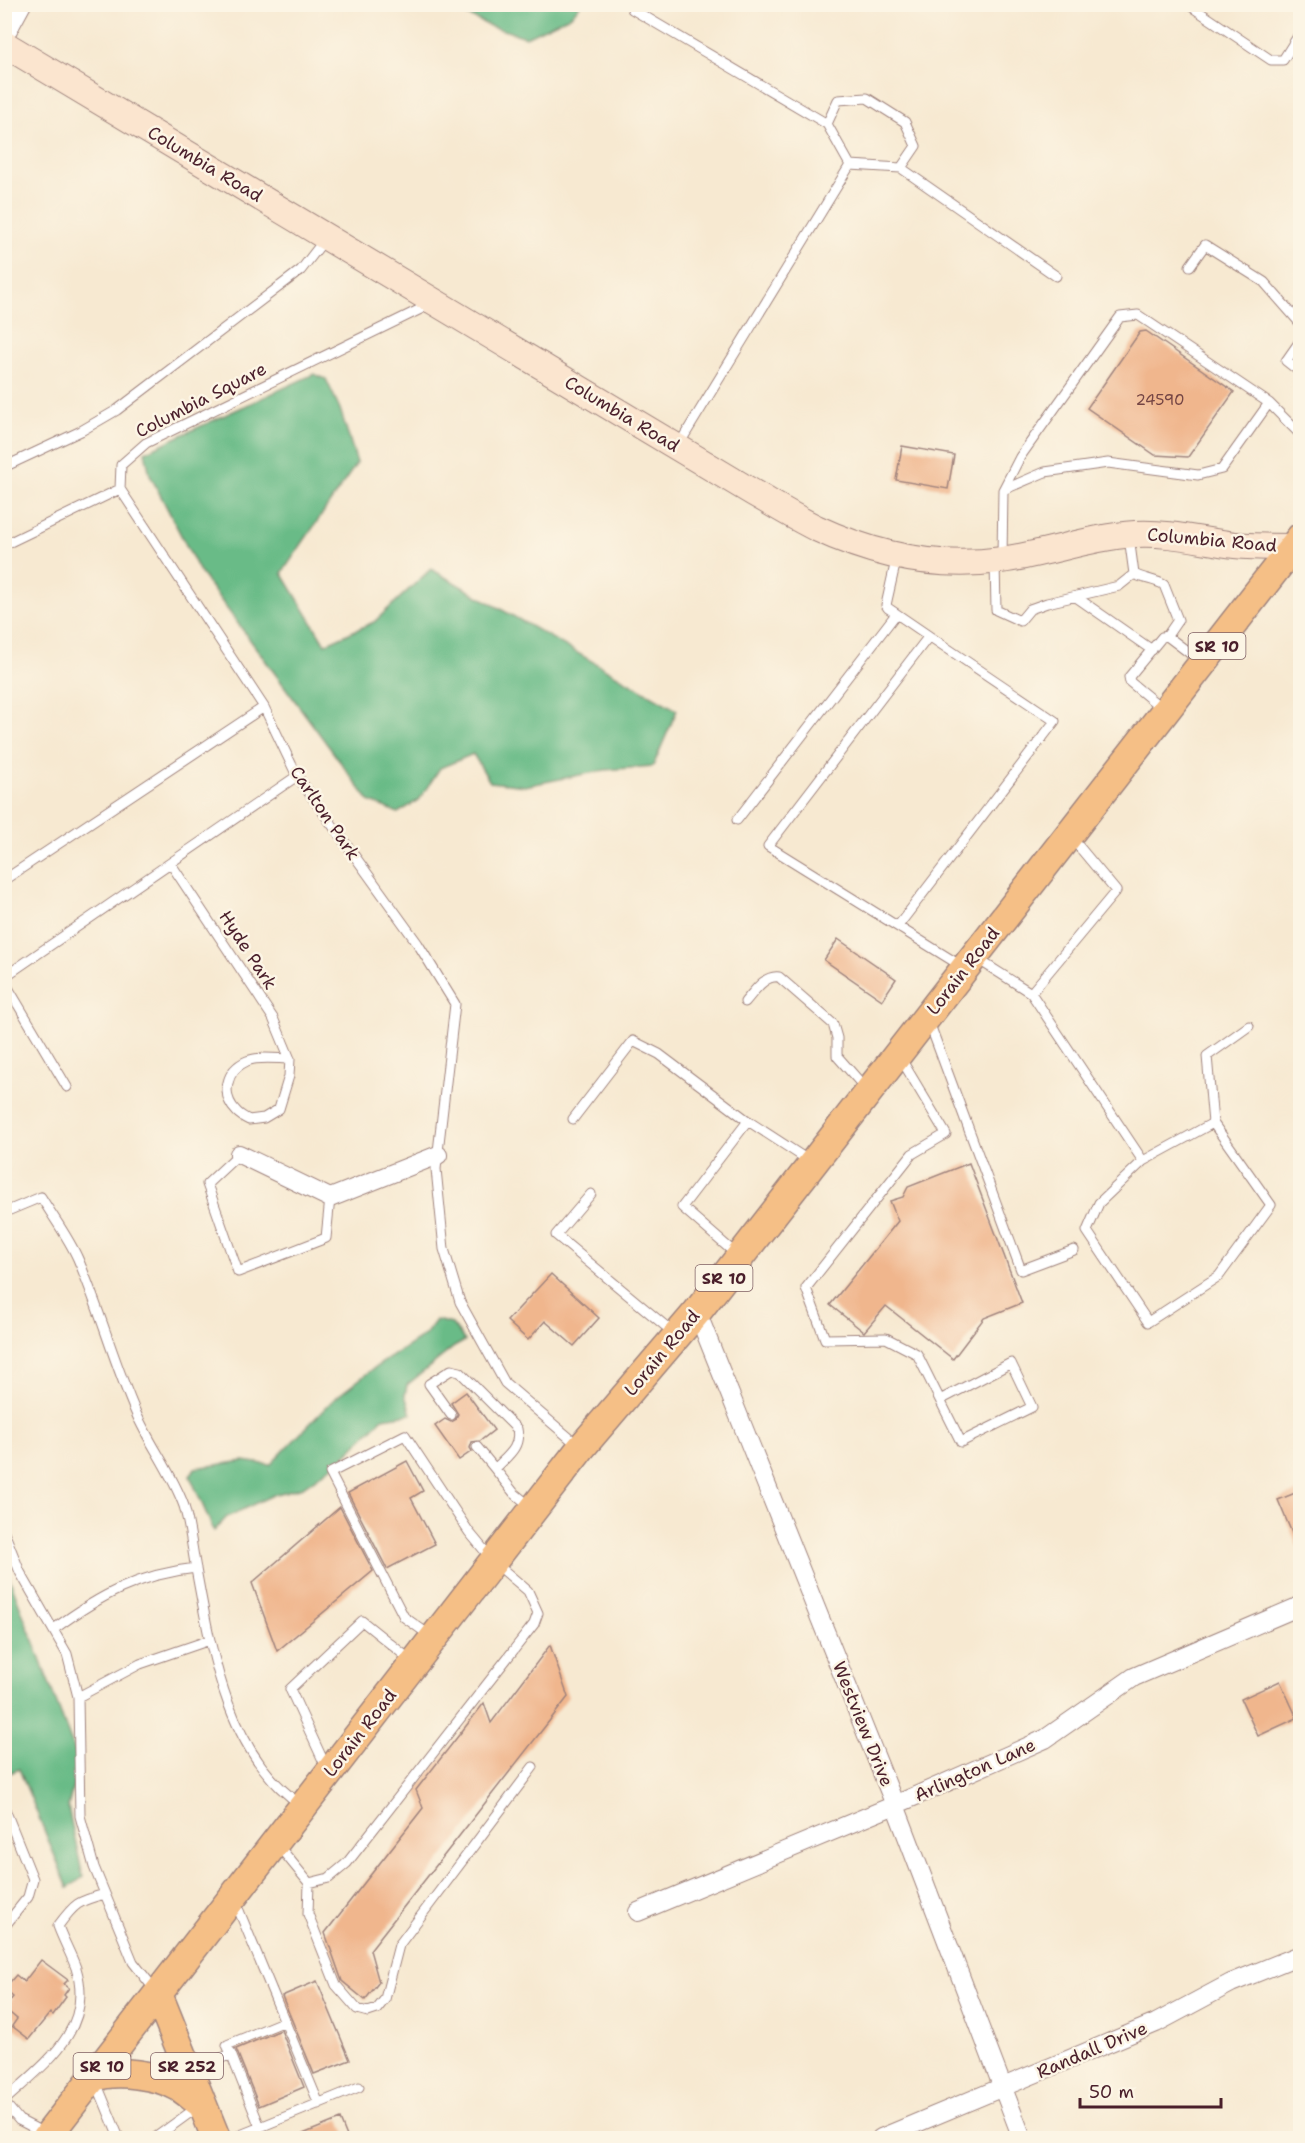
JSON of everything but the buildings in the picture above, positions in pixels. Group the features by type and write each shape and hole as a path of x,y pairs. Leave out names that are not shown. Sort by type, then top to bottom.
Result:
{"main road":[{"name":"Columbia Road","path":"4,44 677,448 815,527 861,546 897,556 952,564 998,560 1101,538 1129,535 1171,535 1236,545 1298,545"},
{"name":"Lorain Road","path":"47,2137 581,1449 697,1312 1298,545"},
{"name":"SR 252","path":"158,1994 216,2139"},
{"path":"94,2077 103,2074 129,2073 160,2080 178,2086 202,2104"}],"street":[{"path":"4,37 22,4"},
{"path":"239,1154 330,1198 438,1155"},
{"name":"Westview Drive","path":"697,1312 895,1804 1022,2139"},
{"name":"Arlington Lane","path":"638,1912 1045,1739 1134,1677 1300,1606"},
{"name":"Randall Drive","path":"881,2139 1155,2023 1231,1983 1300,1954"}],"lane":[{"path":"1191,4 1192,7 1271,60 1282,60 1300,33"},
{"path":"632,9 827,124 850,165"},
{"path":"827,124 838,100 867,98 905,122 916,146 901,168"},
{"path":"850,165 901,168 1056,276"},
{"path":"677,448 850,165"},
{"path":"4,467 81,431 117,410 301,270 327,237"},
{"path":"1190,266 1205,245 1264,282 1300,322"},
{"name":"Columbia Square","path":"120,489 121,465 146,443 436,302"},
{"path":"1134,574 1119,586 1030,609 1020,621 996,610 1003,490 1020,457 1120,317 1138,315 1269,403 1300,434"},
{"path":"1300,341 1286,361 1300,372"},
{"path":"1003,490 1045,472 1108,463 1198,475 1222,469 1269,403"},
{"path":"4,544 120,489"},
{"name":"Carlton Park","path":"120,489 264,707 297,776 418,944 454,1004 436,1169 444,1250 460,1302 506,1383 581,1449"},
{"path":"1129,535 1134,574"},
{"path":"897,556 886,604 888,608 1055,721 898,926"},
{"path":"1134,574 1148,581 1159,581 1164,585 1178,620 1167,636 1162,638 1129,677 1130,682 1166,712"},
{"path":"1076,597 1152,650"},
{"path":"737,820 896,614"},
{"path":"929,636 768,846 898,926 1031,993 1143,1161"},
{"path":"1167,636 1203,664"},
{"path":"4,880 264,707"},
{"path":"67,1087 4,979 297,776"},
{"path":"1031,993 1116,891 1069,835"},
{"name":"Hyde Park","path":"171,864 273,1018 290,1059"},
{"path":"745,1002 762,983 772,976 779,977 833,1024 837,1038 837,1056 869,1092"},
{"path":"927,1017 1021,1270 1074,1250"},
{"path":"1213,1123 1143,1161 1100,1203 1087,1232 1148,1322 1219,1276 1271,1205 1213,1123 1207,1056 1249,1026"},
{"path":"573,1119 633,1041 659,1054 748,1120 813,1164"},
{"path":"898,1055 946,1134 912,1154 806,1288 825,1340 886,1338 917,1354 940,1400 962,1442 1032,1407 1011,1363 940,1400"},
{"path":"290,1059 289,1076 279,1109 264,1118 249,1120 235,1111 229,1096 227,1081 234,1069 249,1060 290,1059"},
{"path":"740,1257 682,1207 748,1120"},
{"path":"239,1154 207,1184 238,1272 326,1238 330,1198"},
{"path":"591,1194 556,1235 677,1336"},
{"path":"5,1212 41,1197 77,1257 136,1414 172,1479 185,1509 210,1640 227,1701 245,1738 265,1770 282,1791 304,1807"},
{"path":"451,1414 429,1384 452,1370 460,1372 517,1429 519,1439 515,1448 495,1469"},
{"path":"309,1883 329,1878 347,1863 534,1624 538,1613 528,1592 494,1562 469,1532 405,1435 330,1473 404,1617 434,1639"},
{"path":"477,1447 514,1493 535,1509"},
{"path":"4,1532 20,1572 67,1654 78,1697 80,1816 94,1867 133,1962 158,1994"},
{"path":"54,1629 84,1607 142,1578 196,1568"},
{"path":"329,1774 290,1689 362,1621 415,1663"},
{"path":"78,1697 140,1664 210,1640"},
{"path":"276,1843 309,1883 308,1914 336,1985 357,2009 368,2012 377,2009 385,1999 399,1945 533,1767"},
{"path":"4,1807 33,1879 28,1897 4,1927"},
{"path":"47,2137 19,2120 4,2102 62,2046 76,2022 80,2006 80,1988 76,1968 58,1926 73,1906 83,1900 105,1894"},
{"path":"233,1897 319,2104"},
{"path":"261,2127 227,2045 285,2021"},
{"path":"189,2072 231,2054"},
{"path":"94,2077 119,2139"},
{"path":"233,2139 359,2087"},
{"path":"155,2139 202,2104"}],"green space":[{"path":"580,4 572,15 526,37 490,26 446,5"},
{"path":"314,374 326,379 340,409 357,463 282,573 325,644 374,622 431,569 677,710 653,766 605,770 525,786 490,782 473,754 440,768 419,800 398,813 369,801 200,572 150,475 145,452"},
{"path":"436,1320 452,1324 465,1341 454,1347 407,1385 405,1395 411,1414 383,1418 340,1461 303,1487 273,1495 227,1517 214,1531 190,1476 195,1468 244,1461 270,1465 333,1400 374,1368 425,1335"},
{"path":"4,1564 79,1762 68,1807 83,1877 68,1888 19,1769 5,1775"}]}
